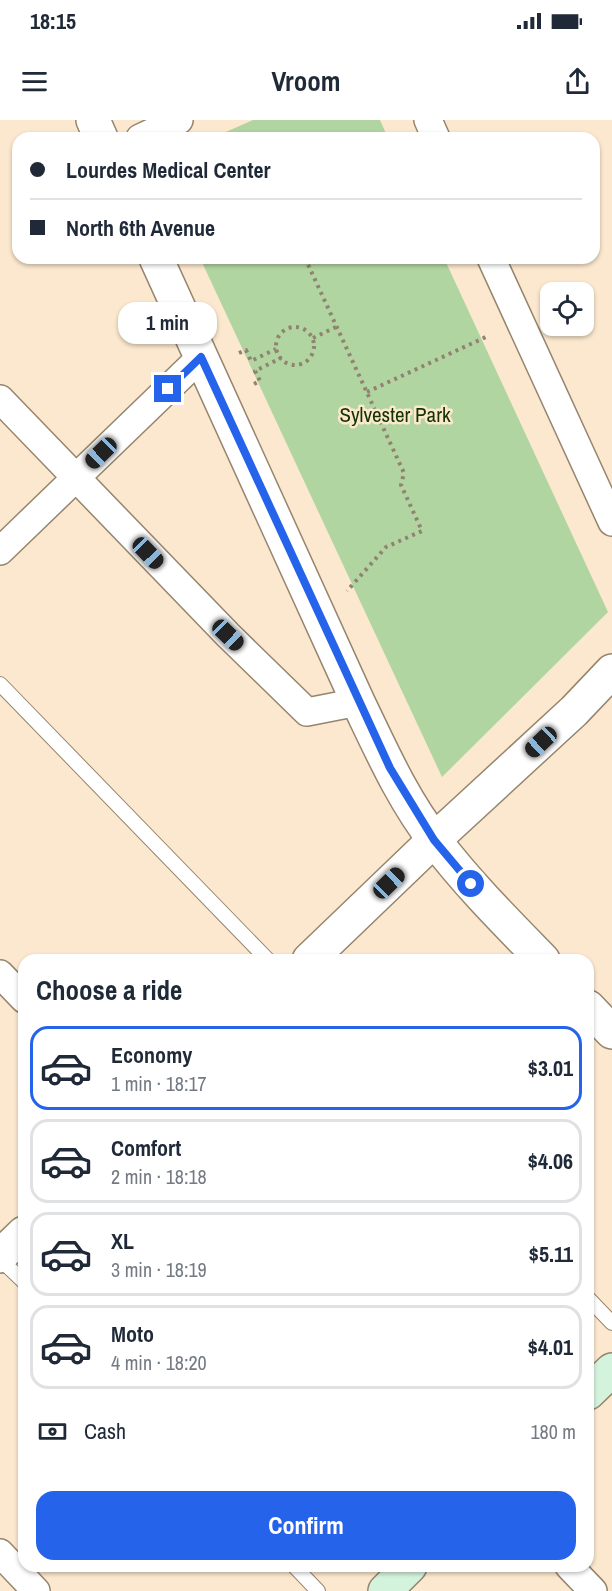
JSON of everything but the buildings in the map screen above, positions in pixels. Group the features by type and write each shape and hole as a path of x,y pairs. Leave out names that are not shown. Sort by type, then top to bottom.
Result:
{"main road":[{"path":"594,1387 612,1370"},
{"path":"385,1591 404,1572"}],"street":[{"path":"153,132 179,120"},
{"path":"159,264 390,768 434,840 471,884 537,954"},
{"path":"494,264 612,522"},
{"path":"0,551 201,357"},
{"path":"0,399 228,635 307,712 358,702"},
{"path":"315,954 434,840 574,711 612,671"},
{"path":"0,974 18,993"},
{"path":"594,1013 612,1032"},
{"path":"0,1258 18,1239"},
{"path":"0,1553 36,1591"},
{"path":"575,1572 593,1591"}],"lane":[{"path":"0,684 262,954"},
{"path":"0,1258 18,1276"},
{"path":"594,1304 612,1323"},
{"path":"300,1572 318,1591"}],"path":[{"path":"308,264 404,473 401,485 422,531 386,547 347,591"},
{"path":"301,327 307,330 313,338 315,347 313,354 304,363 292,365 281,358 276,349 278,337 288,328 301,327"},
{"path":"313,338 336,327"},
{"path":"367,392 488,336"},
{"path":"240,353 246,350 251,362 276,349"},
{"path":"254,384 260,381 255,370 281,358"}],"green space":[{"path":"253,120 380,120 385,132 226,132"},
{"name":"Sylvester Park","path":"203,264 447,264 608,612 442,777"}],"route":[{"path":"168,389 201,357 390,768 434,840 471,884"}]}
